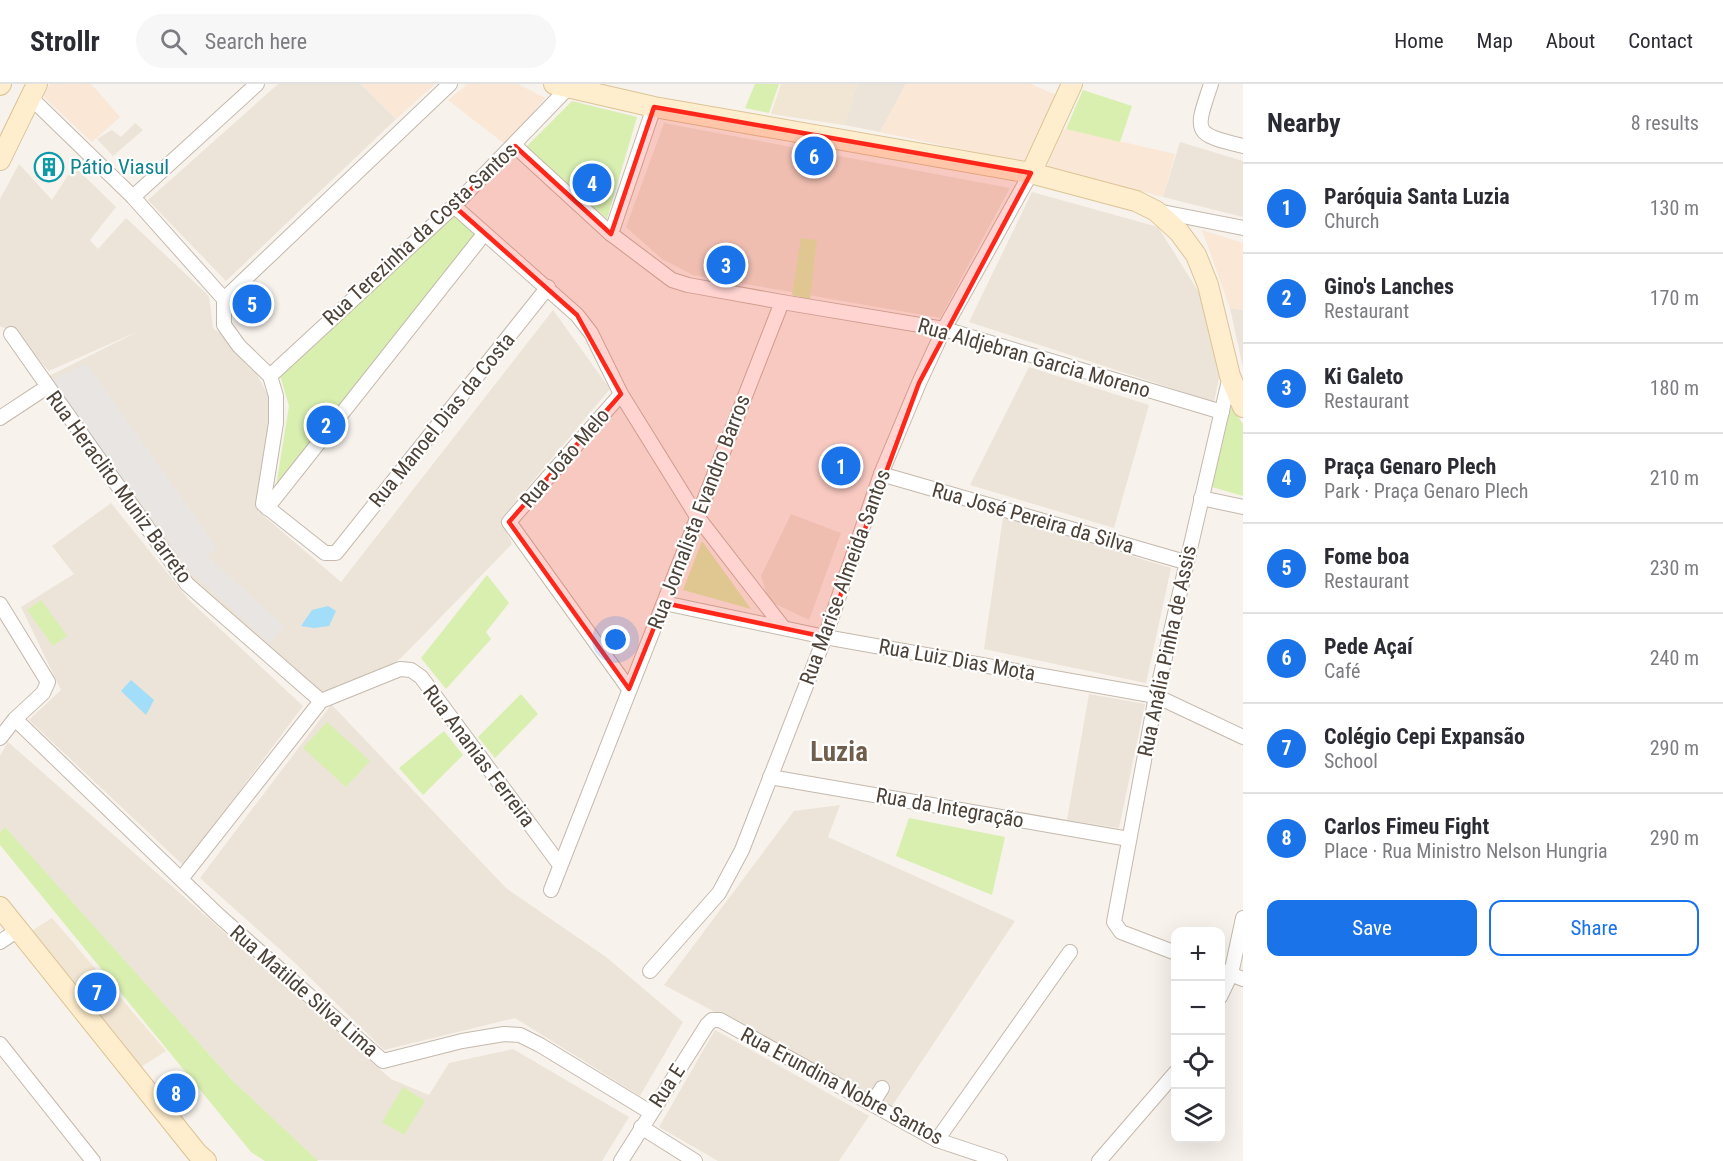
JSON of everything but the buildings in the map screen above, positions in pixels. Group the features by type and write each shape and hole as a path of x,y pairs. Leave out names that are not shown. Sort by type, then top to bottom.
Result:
{"main road":[{"path":"1031,173 1072,84"},
{"path":"561,87 654,107 1031,173 1136,201 1156,211 1179,232 1196,255 1208,285 1230,376 1243,407"},
{"path":"0,160 34,91"},
{"path":"0,907 196,1158"}],"street":[{"path":"133,197 257,84"},
{"path":"224,299 450,84"},
{"path":"1211,84 1199,121 1202,132 1210,138 1243,146"},
{"name":"Rua Terezinha da Costa Santos","path":"270,376 454,206 514,146 561,87"},
{"path":"34,91 224,299 224,326 239,346 270,376 278,409 262,497 263,504 267,508 484,234"},
{"path":"611,234 654,107"},
{"name":"Rua Aldjebran Garcia Moreno","path":"514,146 611,234 659,273 672,280 782,302 945,329 1222,412"},
{"name":"Rua Marise Almeida Santos","path":"650,971 719,893 742,850 825,637 881,474 945,329 1031,173"},
{"path":"454,206 577,315 591,333 621,394 696,515 782,626"},
{"path":"1156,211 1243,228"},
{"name":"Rua Manoel Dias da Costa","path":"267,508 325,553 336,553 548,287"},
{"name":"Rua Jornalista Evandro Barros","path":"551,890 664,603 696,515 782,302"},
{"name":"Rua Heraclito Muniz Barreto","path":"11,334 187,584 321,701"},
{"name":"Rua Anália Pinha de Assis","path":"1171,950 1116,928 1114,922 1156,696 1185,562 1230,376"},
{"path":"0,418 47,387"},
{"name":"Rua João Melo","path":"621,394 509,522 629,689"},
{"name":"Rua José Pereira da Silva","path":"881,474 1185,562"},
{"path":"1201,498 1243,507"},
{"name":"Rua Luiz Dias Mota","path":"664,603 782,626 825,637 1156,696 1243,737"},
{"path":"0,604 48,682 43,693 15,719 0,738"},
{"name":"Rua Ananias Ferreira","path":"321,701 400,669 411,670 421,678 560,865"},
{"path":"181,879 321,701"},
{"name":"Rua Matilde Silva Lima","path":"15,719 181,879 279,970 383,1061 462,1041 504,1034 520,1035 650,1112"},
{"name":"Rua da Integração","path":"771,777 1129,839"},
{"path":"1225,988 1231,974 1243,918"},
{"path":"0,942 18,930"},
{"path":"938,1140 1071,952"},
{"name":"Rua E","path":"621,1161 707,1025 712,1020 720,1020"},
{"name":"Rua Erundina Nobre Santos","path":"720,1020 938,1140 1000,1161"},
{"path":"0,1044 93,1161"},
{"path":"1098,1161 1171,1078"},
{"path":"872,1104 882,1088"},
{"path":"641,1127 695,1161"}],"highlighted area":[{"path":"654,107 1031,173 919,383 825,637 664,603 629,689 509,522 621,394 577,315 454,206 515,146 611,234"}],"shaded area":[{"path":"50,84 91,84 120,117 92,142 43,96"},
{"path":"278,84 361,84 396,119 226,281 148,200"},
{"path":"361,84 435,84 396,119"},
{"path":"468,84 518,84 545,98 506,145 448,100"},
{"path":"781,84 857,84 844,125 771,114"},
{"path":"857,84 906,84 880,132 844,125"},
{"path":"906,84 1031,84 1058,96 1024,163 880,132"},
{"path":"135,123 143,130 113,156 97,139 112,130 121,137"},
{"path":"664,123 1010,188 940,318 693,275 662,259 626,227"},
{"path":"1066,129 1175,154 1163,197 1047,168 1058,133"},
{"path":"1180,142 1243,161 1243,217 1163,197"},
{"path":"19,164 52,200 74,166 116,207 90,240 98,249 126,218 209,296 213,328 246,354 271,401 258,511 341,582 553,310 610,389 501,519 512,544 401,658 332,705 506,888 606,957 683,1022 640,1096 515,1018 384,1050 294,962 200,878 331,705 185,574 47,377 141,330 49,371 15,333 0,326 0,199"},
{"path":"1032,192 1158,227 1200,294 1219,377 1214,402 969,322"},
{"path":"1202,230 1243,243 1243,310 1230,308"},
{"path":"1230,308 1243,310 1243,368"},
{"path":"87,364 217,548 207,556 284,626 270,644 191,572 51,380"},
{"path":"1029,367 1149,405 1114,528 970,485"},
{"path":"111,503 189,600 303,706 184,866 29,720 61,690 21,607 74,574 52,546"},
{"path":"791,514 841,533 809,620 769,601 761,576"},
{"path":"1003,517 1171,568 1146,683 984,649"},
{"path":"1089,694 1145,704 1119,828 1067,820"},
{"path":"8,742 391,1079 429,1095 449,1063 513,1049 629,1117 602,1161 316,1160 232,1080 5,828 0,832 0,756"},
{"path":"840,805 828,837 1015,921 892,1106 664,985 794,811"},
{"path":"52,918 166,1051 141,1067 30,932"},
{"path":"715,1030 869,1116 839,1161 718,1161 659,1127"}],"green space":[{"path":"755,84 779,84 769,113 745,108"},
{"path":"1083,90 1132,106 1120,142 1066,129"},
{"path":"572,101 637,117 607,219 526,147"},
{"path":"454,208 482,234 274,499 289,406 279,372"},
{"path":"801,238 817,240 810,299 792,295"},
{"path":"1231,407 1243,424 1243,496 1212,487"},
{"path":"702,541 751,609 683,590"},
{"path":"487,575 509,603 486,632 491,639 446,689 421,658"},
{"path":"41,600 67,636 53,646 27,610"},
{"path":"521,694 538,714 495,758 478,737"},
{"path":"327,722 370,761 346,787 303,748"},
{"path":"444,731 463,755 423,795 399,768"},
{"path":"909,818 1005,837 992,895 896,856"},
{"path":"5,827 232,1080 318,1161 265,1161 251,1152 0,845 0,832"},
{"path":"403,1087 425,1101 404,1135 382,1122"}],"water":[{"path":"328,606 336,611 329,626 314,628 301,626 312,610"},
{"path":"131,680 154,700 146,715 121,691"}],"place":[{"name":"Pede Açaí","path":"814,156"},
{"name":"Pátio Viasul","path":"49,167"},
{"name":"Praça Genaro Plech","path":"592,183"},
{"name":"Ki Galeto","path":"726,265"},
{"name":"Fome boa","path":"252,304"},
{"name":"Gino's Lanches","path":"326,425"},
{"name":"Paróquia Santa Luzia","path":"841,466"},
{"name":"Colégio Cepi Expansão","path":"97,992"},
{"name":"Carlos Fimeu Fight","path":"176,1093"}],"district":[{"name":"Luzia","path":"839,752"}]}
